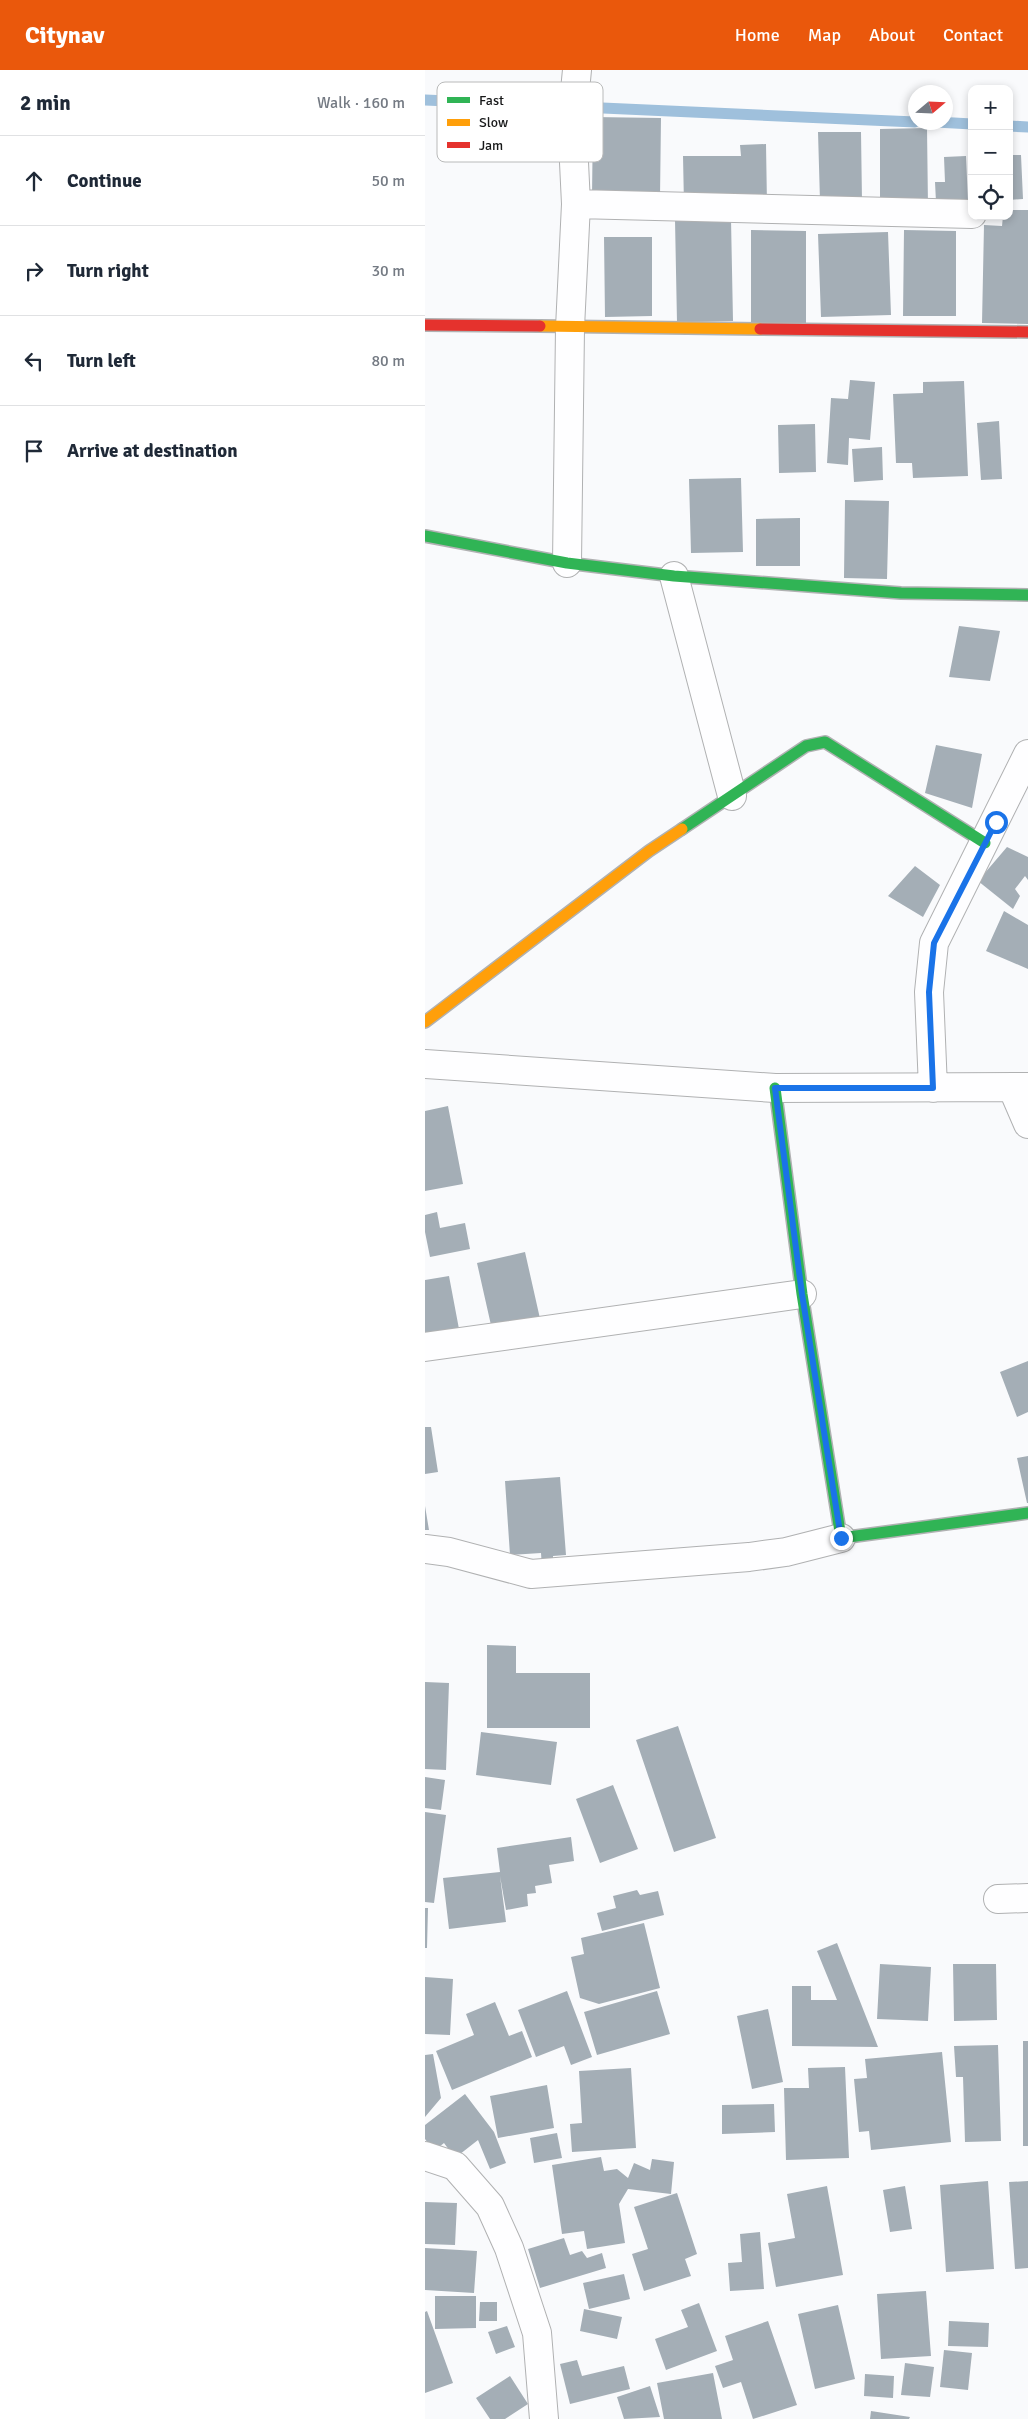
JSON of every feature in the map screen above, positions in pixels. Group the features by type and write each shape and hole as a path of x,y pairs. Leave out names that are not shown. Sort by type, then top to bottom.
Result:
{"street":[{"path":"567,563 570,328 576,204 574,162"},
{"path":"576,204 968,214"},
{"path":"425,325 1028,332"},
{"path":"425,536 567,563 674,576 901,593 1028,595"},
{"path":"674,576 732,796"},
{"path":"425,1022 649,851 806,746 825,742 847,754 985,843"},
{"path":"933,1088 929,992 934,943 1028,754"},
{"path":"425,1064 775,1088 1020,1087 1028,1124"},
{"path":"775,1088 802,1294 841,1538"},
{"path":"425,1347 802,1294"},
{"path":"425,1549 449,1552 531,1574 749,1557 786,1552 841,1538 1028,1512"},
{"path":"998,1899 1028,1898"},
{"path":"425,2156 455,2166 490,2206 509,2248 537,2333 544,2419"}],"building":[{"path":"603,117 661,118 660,197 592,196 592,162 603,162"},
{"path":"880,129 927,130 928,207 880,207"},
{"path":"818,132 861,132 862,201 820,201"},
{"path":"766,144 767,205 684,205 683,156 741,156 740,145"},
{"path":"1013,155 1021,155 1023,199 1013,200"},
{"path":"966,156 968,201 936,202 935,182 945,182 944,157"},
{"path":"1013,210 1028,210 1028,324 982,323 984,225 1002,226 1003,220 1013,220"},
{"path":"731,219 733,321 677,322 675,220"},
{"path":"751,230 806,231 806,327 751,327"},
{"path":"904,230 956,231 956,316 903,316"},
{"path":"888,232 891,315 821,317 818,234"},
{"path":"604,237 652,237 652,316 605,317"},
{"path":"850,380 875,382 870,440 849,438 848,465 827,463 831,398 848,399"},
{"path":"964,381 968,476 913,478 912,463 896,463 893,394 923,393 923,382"},
{"path":"999,421 1002,479 981,480 977,423"},
{"path":"815,424 816,472 779,473 778,425"},
{"path":"882,447 883,480 854,482 852,449"},
{"path":"741,478 743,552 691,553 689,479"},
{"path":"845,500 889,501 887,579 844,578"},
{"path":"800,518 800,566 756,566 756,519"},
{"path":"959,626 1000,631 990,681 949,677"},
{"path":"936,745 982,754 972,808 925,793"},
{"path":"1007,847 1028,857 1028,880 1025,876 1015,889 1020,896 1013,909 978,881"},
{"path":"915,866 940,885 923,917 888,896"},
{"path":"1004,911 1028,925 1028,969 986,951"},
{"path":"448,1106 463,1184 425,1191 425,1111"},
{"path":"437,1212 440,1228 465,1223 470,1249 430,1257 425,1232 425,1215"},
{"path":"525,1252 541,1323 493,1334 477,1263"},
{"path":"449,1276 459,1329 425,1335 425,1280"},
{"path":"1028,1361 1028,1412 1017,1417 1000,1372"},
{"path":"425,1427 431,1427 438,1472 425,1474"},
{"path":"1028,1456 1028,1503 1027,1503 1017,1458"},
{"path":"560,1477 566,1555 553,1556 553,1568 542,1568 541,1553 510,1555 505,1481"},
{"path":"425,1506 429,1530 425,1530"},
{"path":"487,1645 516,1646 516,1673 590,1673 590,1728 487,1728"},
{"path":"425,1682 449,1683 446,1770 425,1769"},
{"path":"678,1726 716,1838 674,1852 636,1740"},
{"path":"481,1732 557,1742 551,1785 476,1775"},
{"path":"425,1777 445,1780 441,1810 425,1808"},
{"path":"613,1785 638,1849 600,1863 576,1799"},
{"path":"425,1812 446,1815 434,1903 425,1902"},
{"path":"571,1837 574,1861 549,1865 552,1883 535,1886 536,1893 527,1894 528,1906 506,1910 500,1876 506,1922 449,1929 443,1878 500,1872 497,1848"},
{"path":"637,1890 640,1895 658,1891 664,1915 602,1931 597,1913 616,1908 613,1896"},
{"path":"425,1908 428,1908 427,1948 425,1948"},
{"path":"644,1923 660,1988 599,2004 580,1998 571,1957 584,1954 581,1938"},
{"path":"837,1943 878,2047 792,2046 792,1986 811,1986 811,2000 837,2000 817,1951"},
{"path":"880,1964 931,1967 928,2021 877,2019"},
{"path":"953,1964 996,1964 997,2020 954,2021"},
{"path":"425,1977 453,1979 450,2035 425,2034"},
{"path":"567,1991 592,2057 571,2065 564,2046 536,2057 518,2010"},
{"path":"657,1991 670,2034 597,2055 584,2012"},
{"path":"495,2002 509,2036 522,2031 532,2057 452,2090 436,2051 474,2035 466,2014"},
{"path":"768,2009 783,2082 752,2089 737,2016"},
{"path":"1023,2041 1028,2041 1028,2146 1023,2146"},
{"path":"998,2045 1001,2141 965,2142 963,2077 956,2077 954,2046"},
{"path":"942,2052 951,2142 871,2150 869,2131 859,2132 854,2079 867,2078 865,2059"},
{"path":"433,2054 441,2098 425,2117 425,2055"},
{"path":"845,2067 849,2158 786,2160 784,2088 809,2088 808,2068"},
{"path":"631,2068 636,2148 572,2152 570,2124 582,2123 579,2071"},
{"path":"547,2085 554,2128 498,2138 490,2096"},
{"path":"465,2094 494,2132 506,2163 490,2169 478,2140 455,2158 444,2143 434,2151 425,2139 425,2125"},
{"path":"774,2104 775,2132 722,2134 722,2105"},
{"path":"557,2133 562,2158 534,2163 530,2138"},
{"path":"601,2157 604,2171 617,2169 628,2178 634,2163 650,2170 652,2159 674,2162 671,2194 628,2189 619,2204 625,2243 587,2249 584,2231 562,2234 552,2165"},
{"path":"988,2181 994,2269 946,2272 940,2185"},
{"path":"1028,2181 1028,2268 1015,2269 1009,2182"},
{"path":"827,2186 843,2275 776,2287 768,2243 795,2238 787,2194"},
{"path":"905,2186 912,2229 890,2232 883,2190"},
{"path":"677,2193 697,2254 685,2259 691,2276 644,2291 632,2254 648,2249 634,2207"},
{"path":"425,2202 457,2203 455,2245 425,2244"},
{"path":"760,2232 764,2289 730,2291 728,2263 742,2262 740,2234"},
{"path":"564,2238 570,2255 582,2251 587,2258 602,2253 606,2268 540,2288 528,2249"},
{"path":"425,2248 477,2251 474,2293 425,2290"},
{"path":"624,2274 630,2299 589,2309 583,2283"},
{"path":"926,2291 931,2356 881,2359 877,2294"},
{"path":"435,2296 476,2296 476,2328 435,2329"},
{"path":"480,2302 497,2302 497,2321 479,2321"},
{"path":"699,2303 717,2351 666,2370 655,2339 688,2327 681,2310"},
{"path":"838,2305 855,2379 815,2389 798,2314"},
{"path":"584,2309 622,2317 617,2339 580,2331"},
{"path":"427,2311 453,2383 425,2393 425,2312"},
{"path":"768,2321 797,2405 753,2419 741,2382 723,2388 715,2366 733,2360 725,2336"},
{"path":"949,2321 989,2323 988,2347 948,2346"},
{"path":"507,2326 515,2347 496,2354 488,2332"},
{"path":"944,2350 972,2353 968,2390 940,2387"},
{"path":"577,2360 582,2376 624,2366 630,2389 570,2404 560,2364"},
{"path":"905,2363 934,2367 930,2397 901,2395"},
{"path":"713,2373 722,2419 664,2419 657,2383"},
{"path":"865,2374 894,2376 893,2398 864,2396"},
{"path":"510,2376 528,2404 505,2419 490,2419 476,2398"},
{"path":"650,2386 660,2417 624,2419 617,2397"},
{"path":"871,2411 910,2417 909,2419 870,2419"}],"waterway":[{"path":"425,100 437,101"},
{"path":"603,108 908,122"},
{"path":"953,123 968,124"},
{"path":"1013,126 1028,127"}],"traffic: fast":[{"path":"425,536 567,563 674,576 901,593 1028,595"},
{"path":"682,829 806,746 825,742 985,843"},
{"path":"775,1088 802,1294 841,1538 1028,1513"}],"traffic: slow":[{"path":"540,326 760,329"},
{"path":"425,1022 649,851 682,829"}],"traffic: jam":[{"path":"425,325 540,326"},
{"path":"760,329 1028,332"}],"route":[{"path":"841,1538 802,1294 775,1088 933,1088 929,992 934,943 996,822"}]}
